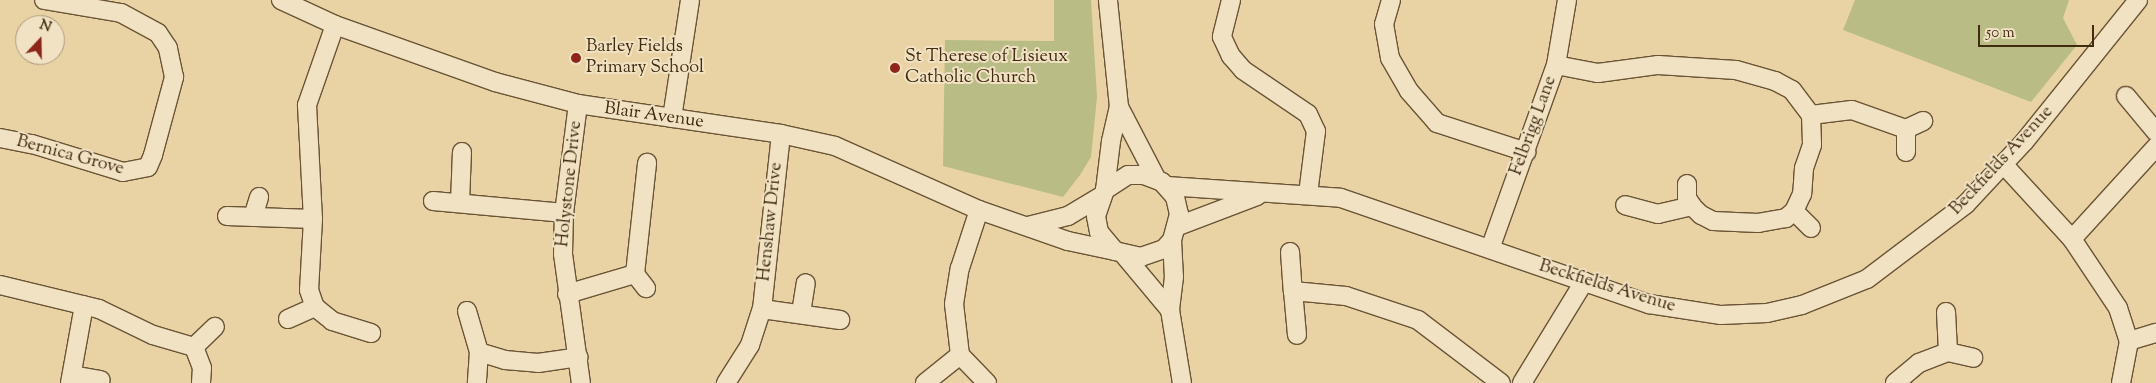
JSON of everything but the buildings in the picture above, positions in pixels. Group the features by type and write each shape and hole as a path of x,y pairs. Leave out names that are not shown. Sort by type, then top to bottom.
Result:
{"street":[{"name":"Bernica Grove","path":"0,138 32,144 123,172 140,172 148,167 153,155 174,76 168,48 158,33 122,13 44,0"},
{"name":"Blair Avenue","path":"281,0 334,25 494,82 578,104 781,134 835,146 980,210 1068,240 1120,253"},
{"path":"672,118 690,0"},
{"path":"1108,0 1119,107 1111,141 1103,194 1096,216 1099,232 1170,310"},
{"path":"1231,0 1222,37 1231,56 1243,70 1308,114 1316,131 1308,194"},
{"path":"1391,0 1384,24 1390,58 1409,91 1437,123 1526,152"},
{"name":"Felbrigg Lane","path":"1490,249 1556,65 1567,0"},
{"name":"Beckfields Avenue","path":"1162,182 1260,195 1308,194 1370,206 1649,304 1687,312 1721,315 1767,313 1802,305 1844,290 1890,264 1966,204 2004,165 2138,0"},
{"path":"334,25 307,104 313,219 309,290 315,307 332,321 371,333"},
{"path":"1556,65 1598,73 1658,65 1736,70 1776,82 1792,90 1811,115 1812,145 1804,168 1802,194 1794,211 1775,222 1712,221 1700,215 1692,206 1687,198 1687,184"},
{"path":"2126,96 2156,132"},
{"name":"Holystone Drive","path":"578,104 564,213 563,254 567,294 582,383"},
{"path":"1119,107 1162,182 1175,197 1174,277 1170,310 1182,383"},
{"path":"1811,115 1852,110 1906,129 1923,121"},
{"path":"1906,129 1906,152"},
{"name":"Henshaw Drive","path":"726,383 750,345 762,309 781,134"},
{"path":"2072,239 2156,147"},
{"path":"460,203 462,152"},
{"path":"646,288 635,274 648,162"},
{"path":"2004,165 2072,239 2118,308 2129,341 2121,383"},
{"path":"1028,226 1068,216 1103,194 1128,175 1162,182"},
{"name":"Beckfields Avenue","path":"1175,233 1260,195"},
{"path":"253,217 259,197"},
{"path":"434,201 564,213"},
{"path":"1625,205 1658,214 1692,206"},
{"path":"980,210 960,268 954,304 960,355 987,383"},
{"path":"1794,211 1811,228"},
{"path":"227,216 313,219"},
{"path":"1120,253 1141,257 1153,255 1175,233"},
{"path":"1290,252 1297,335"},
{"path":"567,294 635,274"},
{"path":"1522,383 1584,282"},
{"path":"801,313 806,283"},
{"path":"0,285 84,305 153,335 194,347"},
{"path":"1294,290 1346,296 1418,320 1501,383"},
{"path":"84,305 71,379 102,380"},
{"path":"288,319 315,307"},
{"path":"762,309 840,320"},
{"path":"467,311 479,352 477,383"},
{"path":"1946,312 1948,352"},
{"path":"194,347 215,327"},
{"path":"2129,341 2156,334"},
{"path":"194,347 202,368 201,383"},
{"path":"479,352 505,360 538,362 579,357"},
{"path":"1895,383 1919,363 1948,352 1973,358"},
{"path":"925,383 960,355"}],"green space":[{"path":"1054,0 1091,0 1097,97 1091,157 1080,175 1063,197 943,166 945,40 1054,41"},
{"path":"1855,0 2069,0 2063,18 2077,45 2031,102 1843,30"}],"place":[{"name":"Barley Fields Primary School","path":"576,58"},
{"name":"St Therese of Lisieux Catholic Church","path":"895,68"}]}
